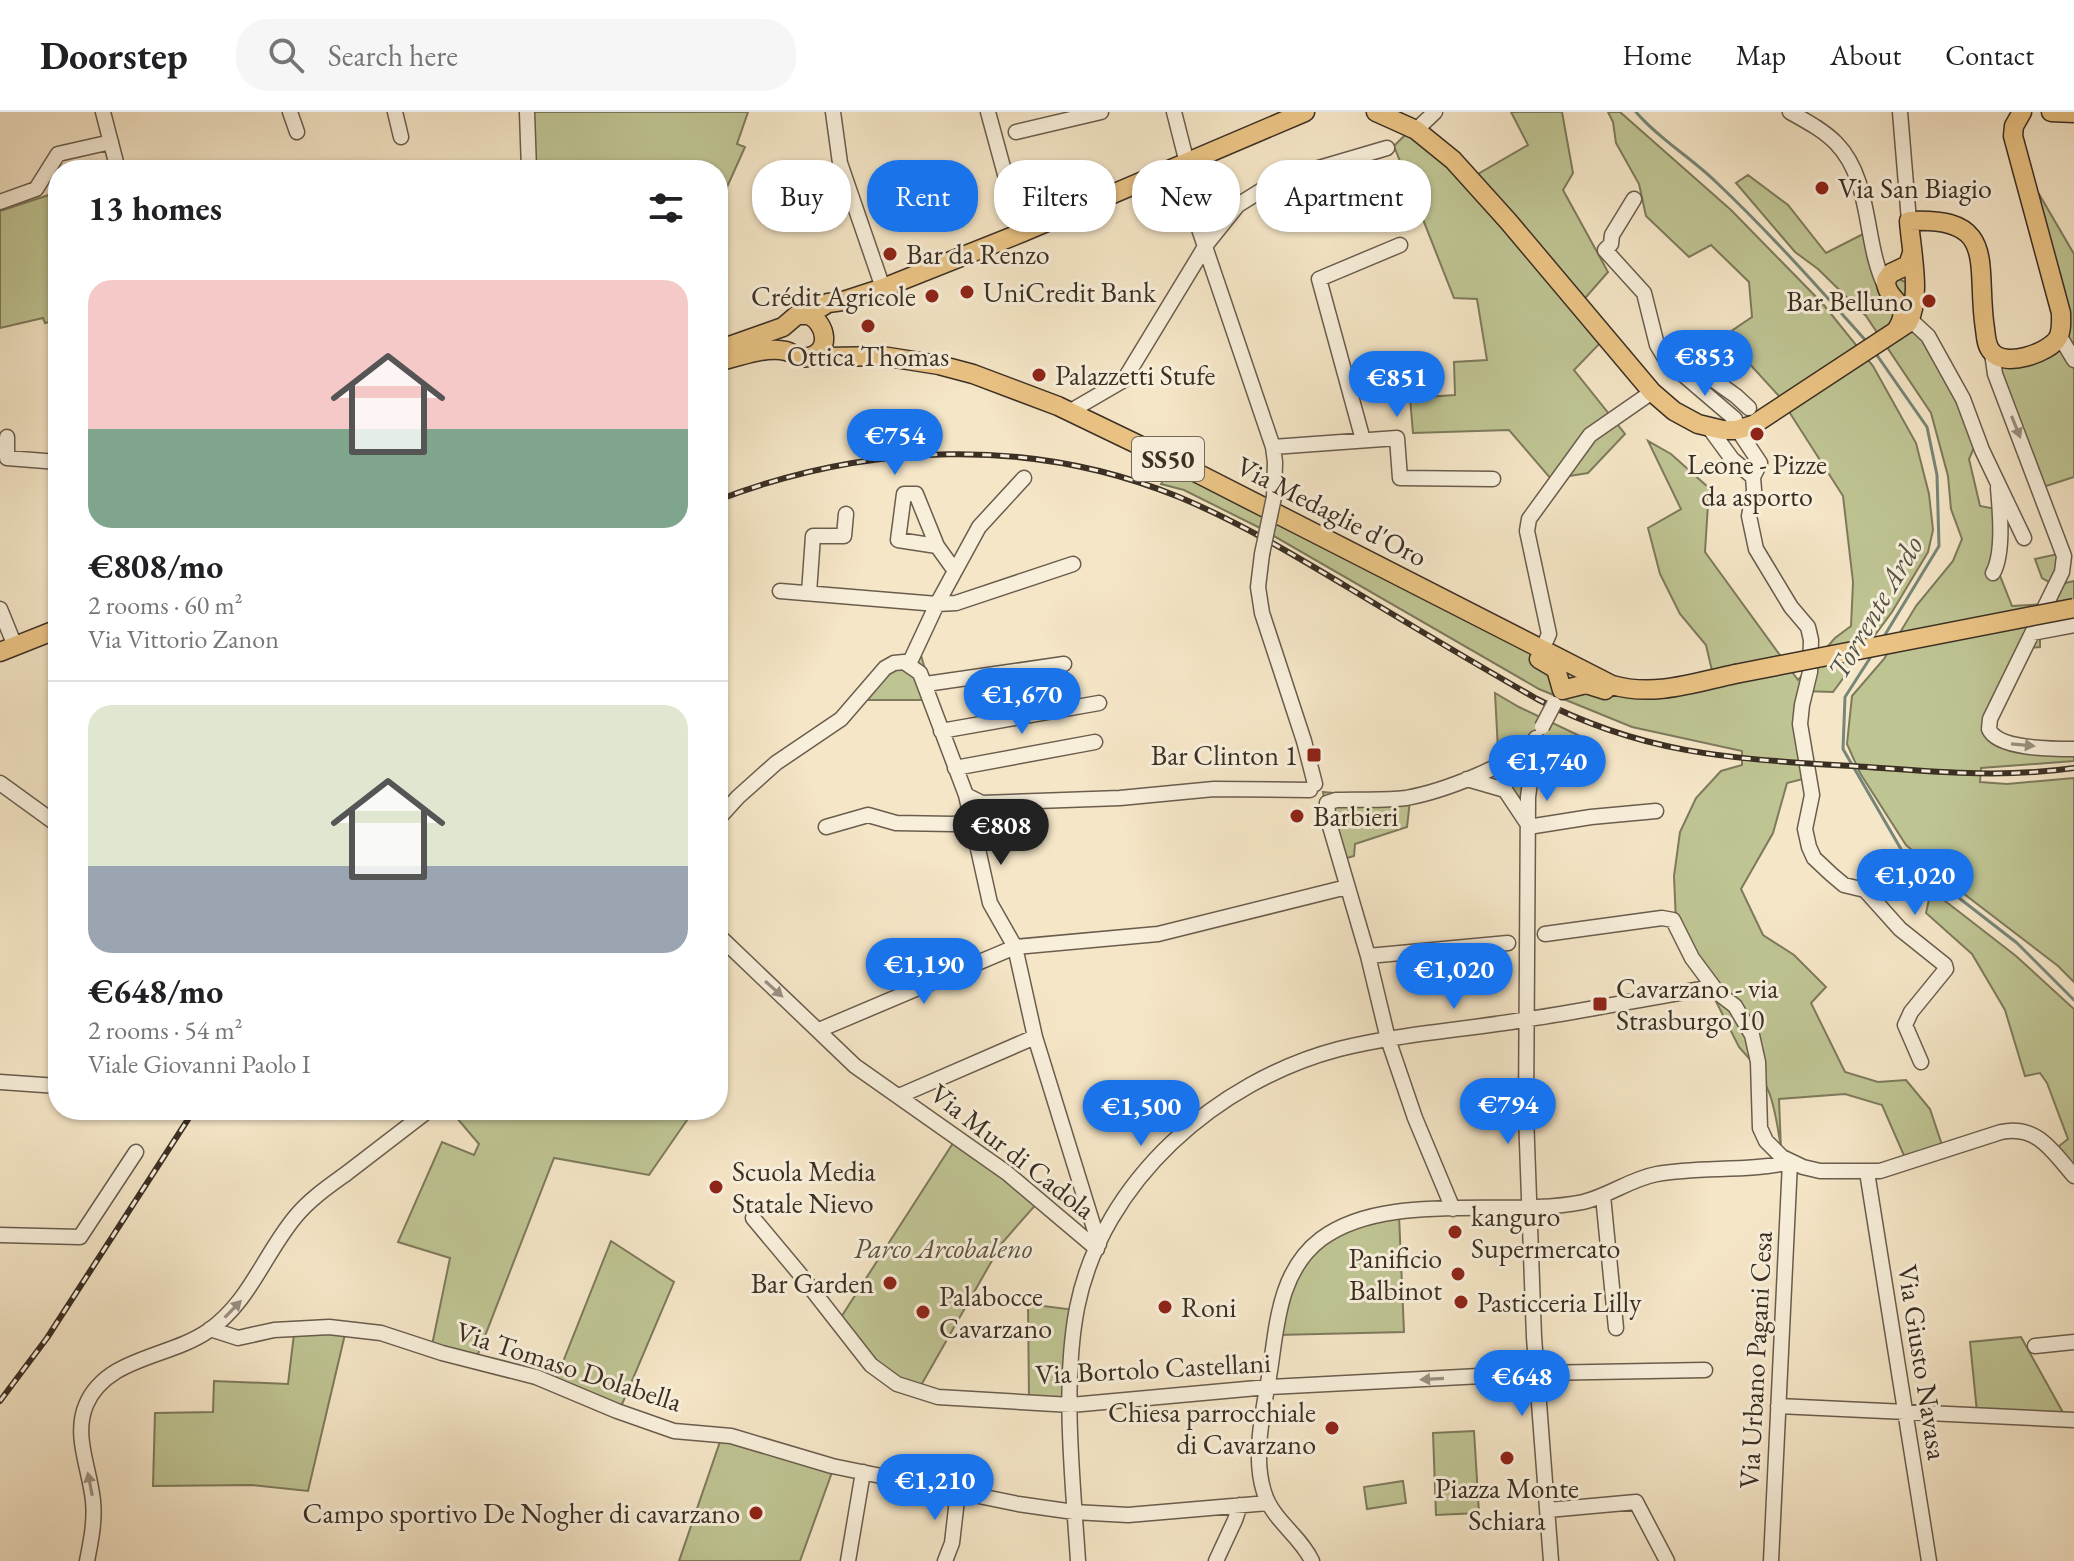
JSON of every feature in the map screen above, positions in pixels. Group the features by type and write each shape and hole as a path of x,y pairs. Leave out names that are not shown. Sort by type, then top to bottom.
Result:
{"main road":[{"path":"1195,160 1305,112"},
{"path":"1376,112 1414,123 1470,177 1652,392 1674,411 1710,429 1736,430 1895,332 1912,253 1909,221 1945,221 1963,230 1976,243 1985,331 1992,353 2005,359 2019,358 2049,346 2059,335 2061,313 2013,136 2021,113"},
{"path":"2051,112 2074,113"},
{"path":"728,346 783,327 792,317 817,334 830,309 843,301 883,288 1132,186"},
{"path":"783,327 781,339 787,351"},
{"name":"Via Medaglie d'Oro","path":"728,360 756,353 787,351 800,357 817,334 833,347 857,356 882,356 939,365 1021,391 1195,472 1600,680 1624,688 1664,689 2074,608"},
{"name":"SS50","path":"1462,609 1482,629 1556,669 1559,694"},
{"path":"7,649 48,633"},
{"path":"1559,694 1576,685 1586,684 1621,696 1648,698 1664,689"}],"street":[{"path":"103,112 116,160"},
{"path":"290,112 297,132"},
{"path":"395,112 401,137"},
{"path":"527,112 529,160"},
{"path":"833,112 840,163 883,288"},
{"path":"988,112 1021,233"},
{"path":"1016,132 1101,112"},
{"path":"1174,112 1182,160"},
{"path":"1414,123 1435,112"},
{"path":"1790,112 1827,134 1851,163 1860,186 1873,254 1902,291 1963,399 1982,450 2024,538"},
{"path":"1900,112 1909,221"},
{"path":"54,160 58,154 111,142"},
{"path":"1069,412 1124,380 1206,245 1238,205 1268,185 1291,175 1387,148"},
{"path":"0,202 36,189 48,170"},
{"path":"1634,199 1605,250 1644,293 1657,345 1666,360 1745,422 1760,463 1753,477 1749,516 1756,549 1791,607 1808,627 1811,640 1810,672 1800,724 1812,795 1805,829 1809,847 1814,858 1831,874 1844,885 1865,890 1900,929 1945,965 1946,969 1911,1012 1905,1025 1921,1062"},
{"path":"1202,232 1273,447 1276,470 1274,497 1258,587 1262,613 1304,741 1312,787"},
{"path":"1363,440 1319,279 1400,245"},
{"path":"2059,335 2074,360"},
{"path":"1992,353 1995,374 2064,556 2062,572 1990,719 1989,729 1994,738 2006,743 2074,749"},
{"path":"1542,650 1549,634 1527,531 1529,519 1590,435 1652,392"},
{"path":"1710,429 1732,459 1753,477"},
{"path":"7,437 7,458 48,461"},
{"path":"1273,447 1397,438 1400,478 1493,479"},
{"path":"1993,573 1997,563 2000,522 1995,476"},
{"path":"909,664 979,527 1024,478"},
{"path":"809,593 813,536 844,536 846,514"},
{"path":"937,546 955,571"},
{"path":"780,591 956,603 1073,564"},
{"path":"0,609 7,649"},
{"path":"2033,632 2074,625"},
{"path":"728,808 776,763 841,719 885,668 894,663 909,664 920,673 966,795 993,911 1015,947 1035,1037 1098,1247"},
{"path":"926,684 1064,664"},
{"path":"1332,802 1405,798 1466,779 1506,761 1528,748 1575,667"},
{"path":"941,731 1099,703"},
{"path":"1539,732 1528,781 1528,1208 1551,1561"},
{"path":"955,768 1095,742"},
{"path":"1506,761 1524,772 1528,781"},
{"path":"1506,761 1505,790 1528,826"},
{"path":"1466,779 1505,790"},
{"path":"0,783 48,818"},
{"path":"966,795 982,803 1120,798 1214,789 1312,787 1331,791 1329,823 1368,956 1388,1039 1415,1118 1442,1183 1460,1209"},
{"path":"1528,826 1656,811"},
{"path":"826,827 868,815 896,823 971,822"},
{"path":"819,1030 1015,947 1158,934 1347,887"},
{"path":"1545,934 1670,918 1676,923 1692,958 1718,993 1735,1006 1752,1035 1758,1062 1760,1128 1770,1147 1790,1162 1820,1171 1867,1172 1898,1167 2001,1132 2020,1129 2042,1140 2074,1176"},
{"path":"1368,956 1508,943"},
{"name":"Via Mur di Cadola","path":"728,944 855,1066 1037,1196 1098,1247"},
{"path":"1078,1561 1071,1405 1073,1338 1078,1305 1110,1221 1153,1162 1174,1141 1244,1087 1292,1065 1337,1050 1388,1039 1526,1020 1702,989 1718,993"},
{"path":"899,1096 1035,1037"},
{"path":"0,1082 48,1085"},
{"path":"87,1561 93,1503 82,1429 84,1411 91,1395 102,1381 117,1371 210,1329 243,1297 285,1230 308,1203 416,1120"},
{"path":"0,1235 80,1237 136,1152"},
{"path":"1312,1561 1268,1503 1260,1465 1268,1387 1284,1291 1295,1268 1311,1248 1333,1232 1365,1219 1421,1211 1528,1208 1583,1202 1659,1174 1790,1162"},
{"name":"Via Urbano Pagani Cesa","path":"1771,1561 1790,1162"},
{"name":"Via Giusto Navasa","path":"1867,1172 1929,1561"},
{"path":"1421,1211 1437,1198 1442,1183"},
{"path":"1603,1196 1616,1328"},
{"name":"Via Bortolo Castellani","path":"757,1224 871,1365 897,1384 920,1393 950,1398 1071,1405 1268,1387 1538,1373 1705,1370"},
{"name":"Via Tomaso Dolabella","path":"210,1329 238,1338 274,1330 329,1327 381,1333 442,1353 536,1377 674,1431 731,1436 832,1466 1018,1504 1128,1515 1268,1503"},
{"path":"2035,1346 2074,1342"},
{"path":"1778,1406 2074,1420"},
{"path":"851,1559 863,1472"},
{"path":"945,1561 952,1543 958,1491"},
{"path":"1548,1510 1636,1502 1665,1557"},
{"path":"1216,1561 1240,1505"}],"green space":[{"path":"525,112 748,112 737,144 745,147 728,185 728,160 526,160"},
{"path":"1511,112 1562,112 1573,173 1563,190 1608,272 1579,305 1606,337 1574,370 1625,434 1588,473 1551,479 1509,430 1413,433 1410,398 1455,395 1454,362 1487,360 1477,299 1454,298 1428,232 1431,232 1431,160 1400,160 1394,146 1416,124 1476,175 1528,145"},
{"path":"1608,112 1620,112 1731,210 1823,304 1873,366 1916,443 1929,494 1933,530 1928,552 1892,612 1833,692 1803,691 1807,778 1787,783 1773,833 1741,889 1763,935 1794,955 1826,987 1811,1003 1845,1072 1878,1082 1906,1080 1930,1109 1945,1154 1909,1167 1882,1105 1845,1094 1779,1099 1781,1149 1774,1107 1765,1082 1739,1047 1676,922 1674,876 1680,832 1696,798 1721,771 1742,765 1742,751 1632,727 1539,689 1260,528 1184,490 1161,484 1177,457 1618,684 1713,675 1706,645 1680,614 1660,574 1648,528 1681,509 1648,441 1671,454 1709,488 1705,552 1798,680 1835,638 1851,626 1853,582 1843,496 1779,396 1724,336 1752,317 1749,282 1711,245 1689,257 1646,216 1639,184 1616,143"},
{"path":"1748,175 1788,205 1826,253 1871,230 1885,272 1913,286 1918,317 1977,441 1969,459 1980,506 2001,510 1997,568 2012,606 2045,604 2054,585 2042,578 2035,559 2067,552 2063,575 2065,583 2074,581 2074,632 2056,635 2040,630 2040,647 2020,649 1998,694 1993,717 2002,738 2074,745 2074,761 1981,768 1980,782 2007,784 2074,778 2074,982 1906,845 1860,773 1847,744 1852,696 1884,659 1916,606 1953,561 1962,539 1951,509 1948,476 1931,413 1866,316 1818,269 1795,252 1736,183"},
{"path":"2032,194 2039,194 2074,254 2074,477 2043,487 1992,369 2065,340"},
{"path":"48,195 48,322 45,323 43,318 0,328 0,211"},
{"path":"920,652 934,700 867,700 886,675"},
{"path":"1495,693 1582,737 1554,778 1531,784 1520,811 1476,778 1499,769"},
{"path":"1323,792 1410,800 1407,827 1355,844 1354,856 1336,861 1329,839"},
{"path":"1931,890 2016,956 2074,1009 2074,1172 2054,1150 2068,1139 2047,1083 2040,1073 2025,1076 2005,1010 1972,954 1926,913"},
{"path":"459,1120 687,1120 649,1175 554,1158 476,1359 431,1350 450,1258 398,1242 442,1142 474,1155 479,1144"},
{"name":"Parco Arcobaleno","path":"955,1140 1039,1201 1002,1243 920,1387 872,1364 853,1347 836,1325"},
{"path":"1399,1215 1404,1332 1277,1335 1287,1275 1350,1221"},
{"path":"611,1241 674,1282 620,1409 555,1382"},
{"path":"1028,1304 1075,1310 1068,1401 1029,1399"},
{"path":"346,1330 308,1491 252,1485 153,1486 155,1413 213,1412 214,1381 288,1384 294,1334"},
{"path":"2021,1337 2066,1418 1977,1412 1970,1342"},
{"path":"1474,1431 1479,1513 1436,1515 1433,1433"},
{"name":"Campo sportivo De Nogher di cavarzano","path":"723,1433 835,1464 800,1561 679,1561"},
{"path":"1403,1481 1406,1503 1367,1509 1364,1487"}],"waterway":[{"name":"Torrente Ardo","path":"1636,112 1735,200 1867,342"},
{"name":"Torrente Ardo","path":"1874,351 1927,427 1937,475 1939,546 1883,638"},
{"name":"Torrente Ardo","path":"1872,655 1845,697 1843,749 1905,856 2017,943 2074,1000"}],"railway":[{"path":"728,497 774,481 832,467 890,458 948,454 1007,456 1065,464 1123,477 1223,517 1287,551 1537,699 1619,733 1659,744 1738,758 1971,773 2022,773 2074,768"},
{"path":"0,1401 47,1338 188,1120"}],"place":[{"name":"Via San Biagio","path":"1822,188"},
{"name":"Bar da Renzo","path":"890,254"},
{"name":"UniCredit Bank","path":"967,292"},
{"name":"Crédit Agricole","path":"932,296"},
{"name":"Bar Belluno","path":"1929,301"},
{"name":"Ottica Thomas","path":"868,326"},
{"name":"Palazzetti Stufe","path":"1039,375"},
{"name":"Leone - Pizze da asporto","path":"1757,434"},
{"name":"Bar Clinton 1","path":"1314,755"},
{"name":"Barbieri","path":"1297,816"},
{"name":"Cavarzano - via Strasburgo 10","path":"1600,1004"},
{"name":"Scuola Media Statale Nievo","path":"716,1187"},
{"name":"kanguro Supermercato","path":"1455,1232"},
{"name":"Panificio Balbinot","path":"1458,1274"},
{"name":"Bar Garden","path":"890,1283"},
{"name":"Pasticceria Lilly","path":"1461,1302"},
{"name":"Roni","path":"1165,1307"},
{"name":"Palabocce Cavarzano","path":"923,1312"},
{"name":"Chiesa parrocchiale di Cavarzano","path":"1332,1428"},
{"name":"Piazza Monte Schiara","path":"1507,1458"},
{"name":"Campo sportivo De Nogher di cavarzano","path":"756,1513"}]}
